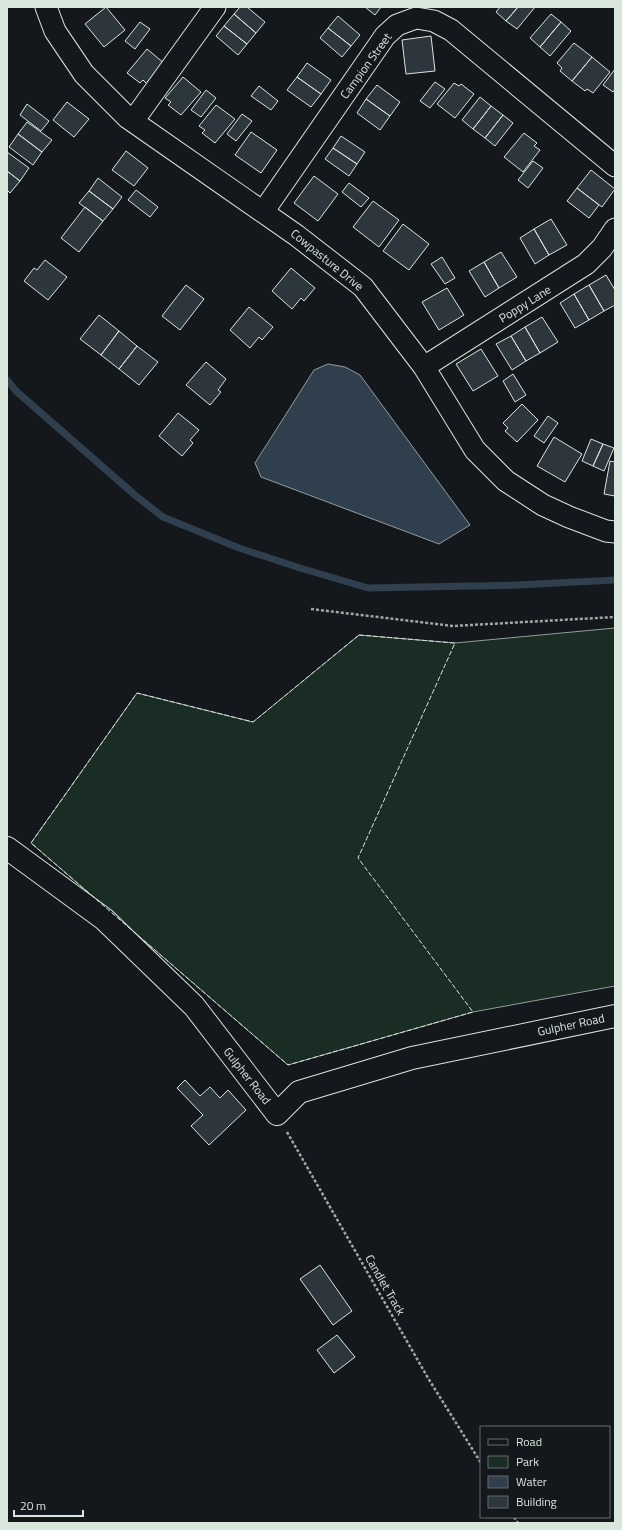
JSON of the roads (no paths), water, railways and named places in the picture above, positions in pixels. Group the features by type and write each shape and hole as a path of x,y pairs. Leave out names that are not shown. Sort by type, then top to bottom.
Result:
{"street":[{"name":"Cowpasture Drive","path":"46,7 55,31 84,74 133,121 296,235 362,287 424,367 475,450 506,481 543,505 569,517 615,532"},
{"path":"133,121 215,7"},
{"name":"Campion Street","path":"263,212 385,36 398,25 416,18 434,21 451,30 615,166"},
{"name":"Poppy Lane","path":"424,367 586,264 602,248 615,229"},
{"name":"Gulpher Road","path":"7,848 104,919 194,1006 277,1114 299,1092 412,1058 615,1016"}],"water":[{"path":"328,364 345,367 360,375 470,525 439,544 261,477 255,463 314,370"}],"waterway":[{"path":"7,380 16,391 136,496 163,517 239,548 368,588 518,585 615,580"}]}
